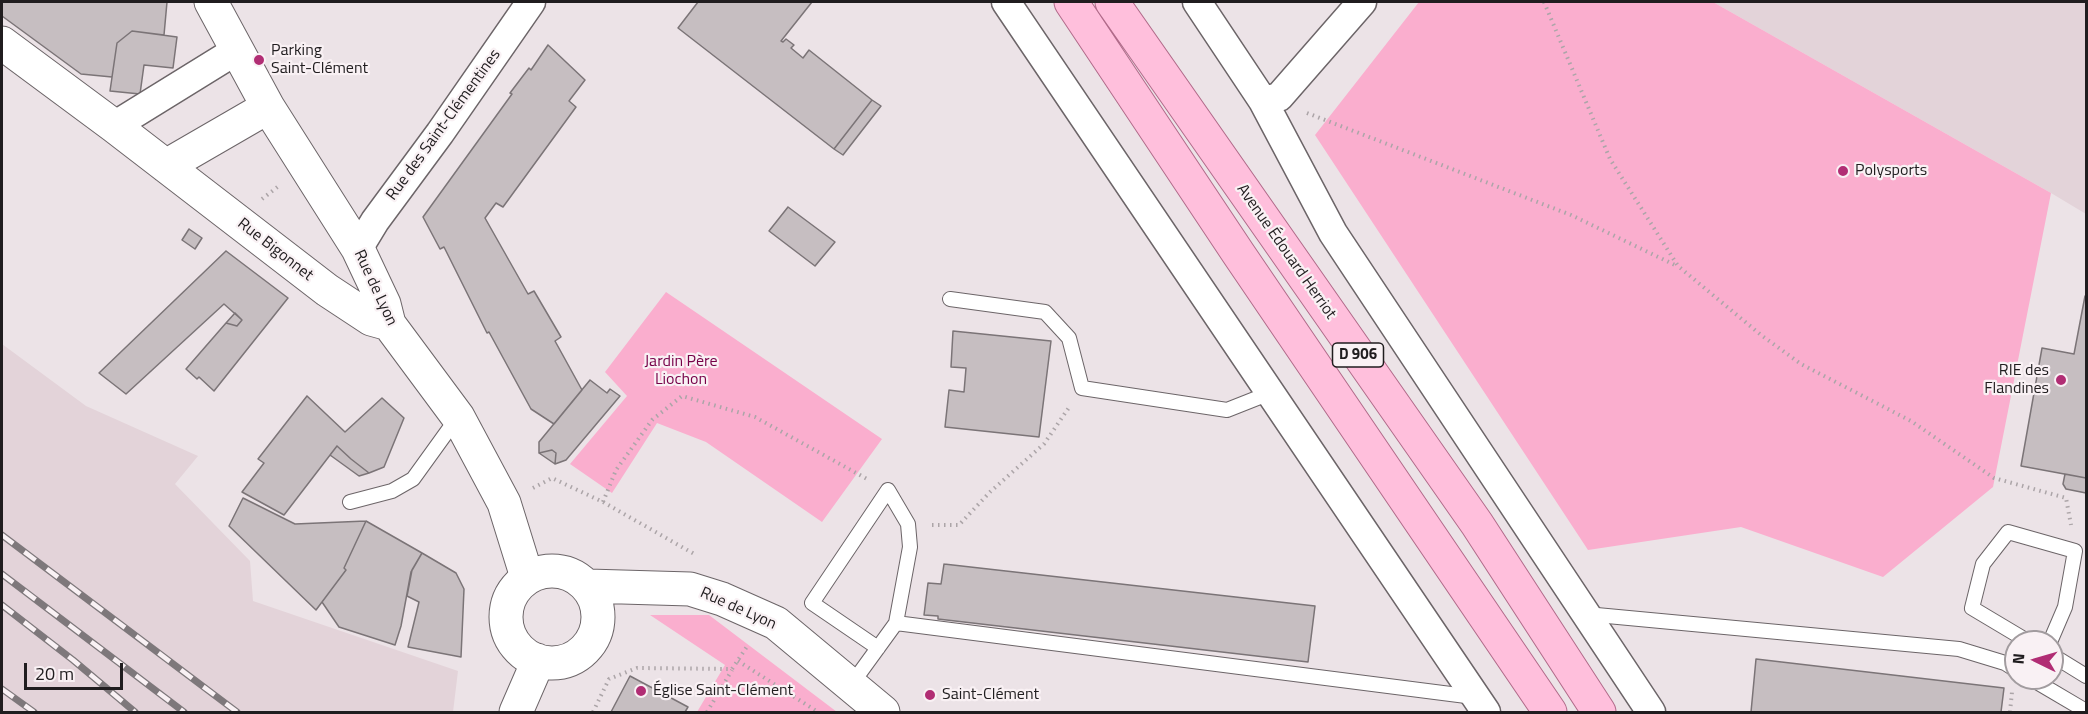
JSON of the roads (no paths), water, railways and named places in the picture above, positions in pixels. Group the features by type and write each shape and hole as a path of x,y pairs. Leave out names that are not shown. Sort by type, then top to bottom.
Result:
{"main road":[{"name":"D 906","path":"1071,2 1238,253 1550,712"},
{"name":"Avenue Édouard Herriot","path":"1112,2 1477,524 1599,712"}],"street":[{"name":"Rue de Lyon","path":"211,2 268,107 358,249 384,304 389,324 458,417 504,503 527,577"},
{"name":"Rue des Saint-Clémentines","path":"358,249 375,221 440,133 531,2"},
{"path":"1006,2 1481,705"},
{"path":"1197,2 1271,99 1333,232 1651,712"},
{"path":"1271,99 1362,2"},
{"name":"Rue Bigonnet","path":"2,43 327,290 371,318 389,324"},
{"path":"114,126 237,50"},
{"path":"166,166 268,107"},
{"path":"296,267 332,271 358,249"},
{"path":"327,290 358,249"},
{"path":"553,570 566,572 588,586 595,598 598,625 590,644 575,657 563,662 550,663 525,654 516,646 509,634 506,621 507,609 510,596 527,577 553,570"},
{"name":"Rue de Lyon","path":"588,586 635,589 671,587 690,589 722,599 776,623 883,712"},
{"path":"598,625 635,589"},
{"path":"516,712 537,660"}],"lane":[{"path":"951,299 1045,312 1069,338 1082,388 1227,410 1270,393"},
{"path":"350,502 392,490 412,479 458,417"},
{"path":"851,686 878,648 896,622 910,547 908,524 888,490 812,603 878,648"},
{"path":"2009,630 1972,608 1983,564 2008,532 2081,553 2065,607 2055,630"},
{"path":"1586,614 1959,649 2004,663"},
{"path":"896,622 1481,705"},
{"path":"2064,663 2086,676"},
{"path":"2050,690 2086,711"}],"railway":[{"path":"2,535 237,712"},
{"path":"2,574 184,712"},
{"path":"2,605 135,712"},
{"path":"2,689 34,712"}],"place":[{"name":"Parking Saint-Clément","path":"259,60"},
{"name":"Polysports","path":"1843,171"},
{"name":"RIE des Flandines","path":"2061,380"},
{"name":"Église Saint-Clément","path":"641,691"},
{"name":"Saint-Clément","path":"930,695"}],"park label":[{"name":"Jardin Père Liochon","path":"681,371"}]}
